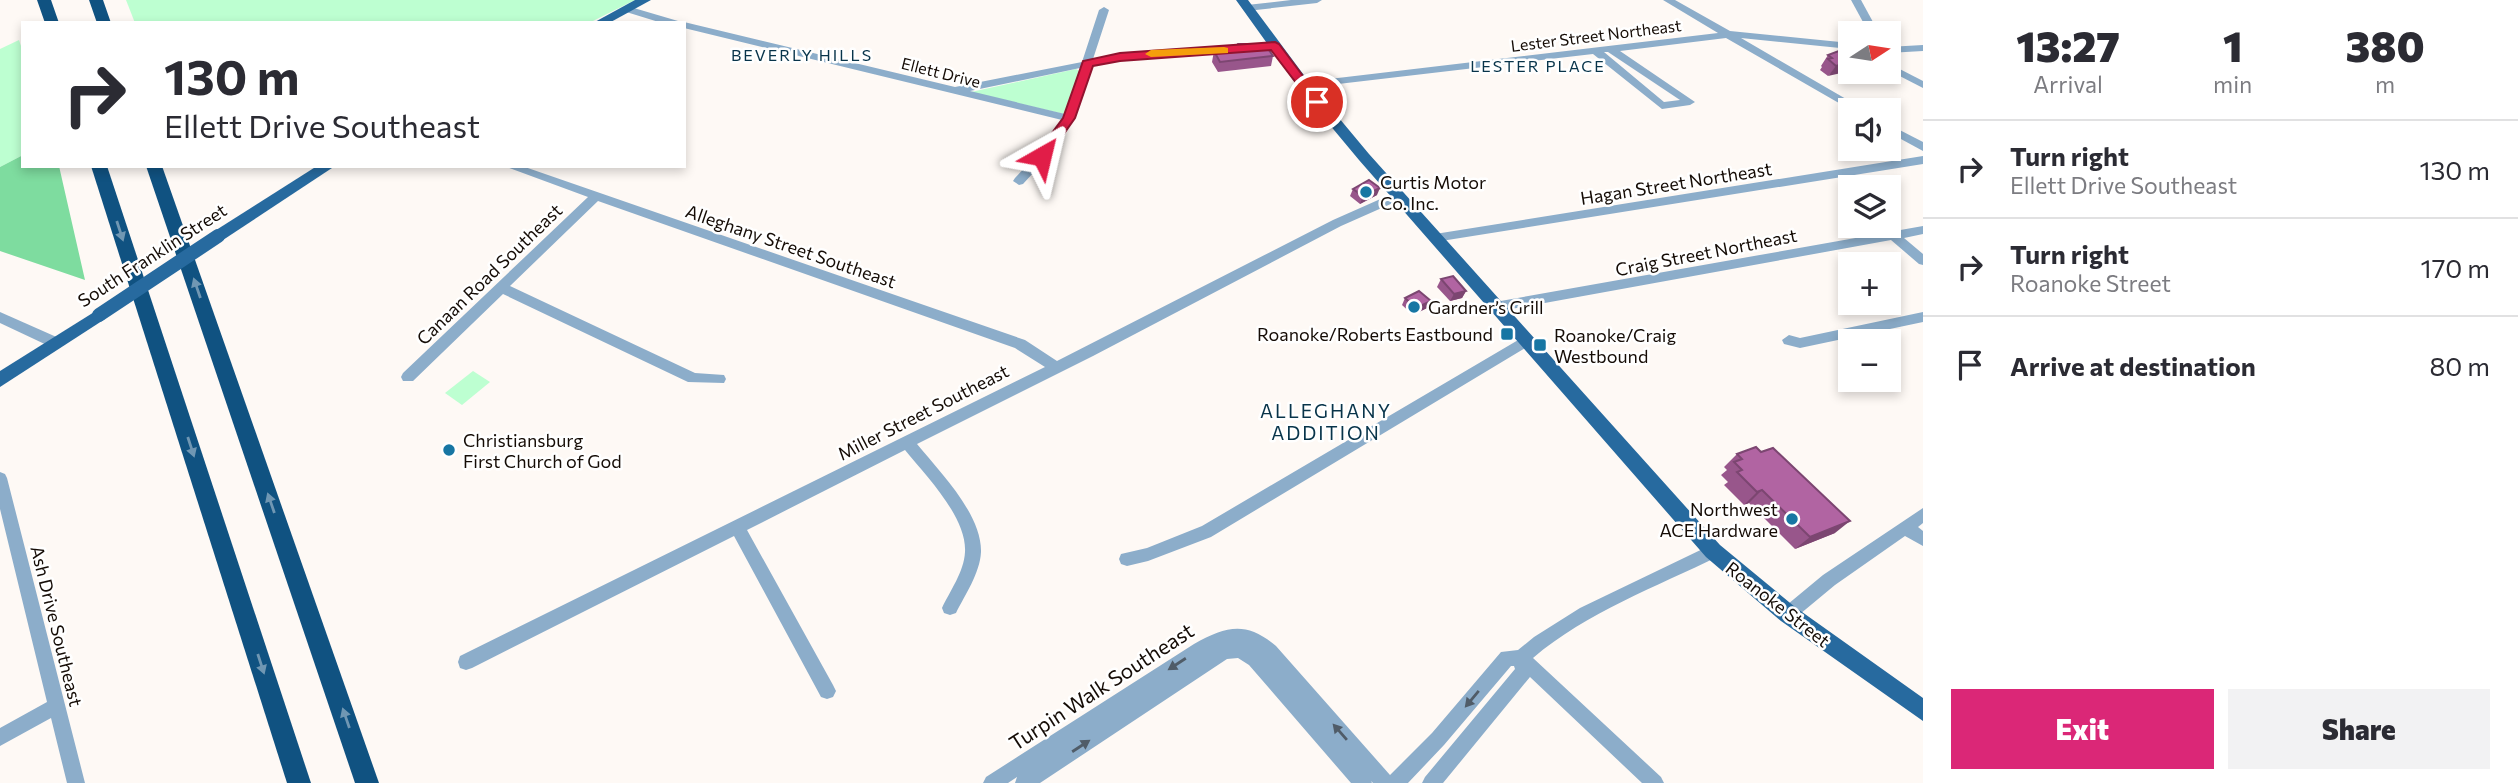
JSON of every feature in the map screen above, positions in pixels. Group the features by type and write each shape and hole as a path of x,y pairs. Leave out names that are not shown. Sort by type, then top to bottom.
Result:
{"highway":[{"path":"44,0 51,21"},
{"path":"96,0 103,21"},
{"path":"100,168 299,783"},
{"path":"155,168 367,783"}],"main road":[{"path":"603,21 645,0"},
{"name":"Roanoke Street","path":"1245,4 1269,47 1435,239 1713,551 1788,614 1923,710"},
{"name":"South Franklin Street","path":"0,380 325,168"}],"street":[{"path":"1245,4 1317,0"},
{"path":"1668,0 1838,98"},
{"path":"1856,0 1867,21"},
{"path":"627,9 667,21"},
{"path":"1019,180 1042,156 1069,118 1104,10"},
{"name":"Ellett Drive","path":"686,25 1069,118"},
{"name":"Lester Street Northeast","path":"1304,85 1741,34 1838,45"},
{"path":"1901,49 1923,48"},
{"path":"952,91 1142,54 1245,49"},
{"path":"1596,51 1662,106 1690,102 1611,49"},
{"path":"1901,73 1923,85"},
{"path":"1901,134 1923,147"},
{"name":"Hagan Street Northeast","path":"1435,239 1923,160"},
{"name":"Alleghany Street Southeast","path":"515,168 1020,344 1055,367"},
{"name":"Miller Street Southeast","path":"467,662 1337,223 1398,196"},
{"name":"Canaan Road Southeast","path":"408,377 595,197"},
{"name":"Craig Street Northeast","path":"1901,234 1923,230"},
{"name":"Craig Street Northeast","path":"1495,307 1876,238"},
{"path":"1896,238 1923,261"},
{"path":"500,287 693,378 719,379"},
{"path":"0,317 56,343"},
{"path":"1789,340 1800,343 1923,317"},
{"path":"1127,559 1144,557 1183,537 1206,532 1525,341"},
{"path":"907,442 960,512 971,535 973,553 950,608"},
{"name":"Ash Drive Southeast","path":"0,478 76,783"},
{"path":"1788,614 1829,580 1923,515"},
{"path":"737,527 827,691"},
{"path":"1906,528 1923,539"},
{"path":"1521,658 1539,641 1569,623 1713,551"},
{"name":"Turpin Walk Southeast","path":"992,783 1217,639 1238,642"},
{"path":"1238,642 1256,639 1270,652 1385,783"},
{"path":"1238,642 1363,783"},
{"name":"Turpin Walk Southeast","path":"1024,783 1238,642"},
{"path":"1395,783 1438,739 1507,658 1521,658 1655,783"},
{"path":"1432,783 1524,671 1521,658"},
{"path":"0,737 57,706"}],"green space":[{"path":"126,0 635,0 593,21 134,21"},
{"path":"19,40 21,46 21,156 0,167 0,49"},
{"path":"1076,69 1081,72 1068,112 1064,114 971,92"},
{"path":"21,156 21,168 59,168 85,280 0,251 0,167"},
{"path":"473,371 490,382 462,405 445,393"}],"building":[{"path":"1239,44 1265,44 1273,56 1220,62 1214,51 1242,47"},
{"path":"1838,51 1838,65 1828,59 1832,58 1828,55"},
{"path":"1369,180 1380,188 1363,196 1353,189"},
{"path":"1453,276 1466,291 1454,294 1441,279"},
{"path":"1419,291 1431,301 1416,308 1405,298"},
{"path":"1756,447 1761,452 1773,448 1850,521 1810,537 1762,490 1757,492 1737,472 1742,470 1734,462 1742,459 1737,454"}],"slow traffic":[{"path":"1151,54 1224,50"}],"place":[{"name":"Curtis Motor Co. Inc.","path":"1366,192"},
{"name":"Gardner’s Grill","path":"1414,307"},
{"name":"Roanoke/Roberts Eastbound","path":"1507,334"},
{"name":"Roanoke/Craig Westbound","path":"1540,345"},
{"name":"Christiansburg First Church of God","path":"449,450"},
{"name":"Northwest ACE Hardware","path":"1792,519"}],"district":[{"name":"BEVERLY HILLS","path":"802,54"},
{"name":"LESTER PLACE","path":"1538,65"},
{"name":"ALLEGHANY ADDITION","path":"1326,421"}],"route":[{"path":"1042,156 1069,118 1088,64 1120,57 1275,46 1317,102"}]}
